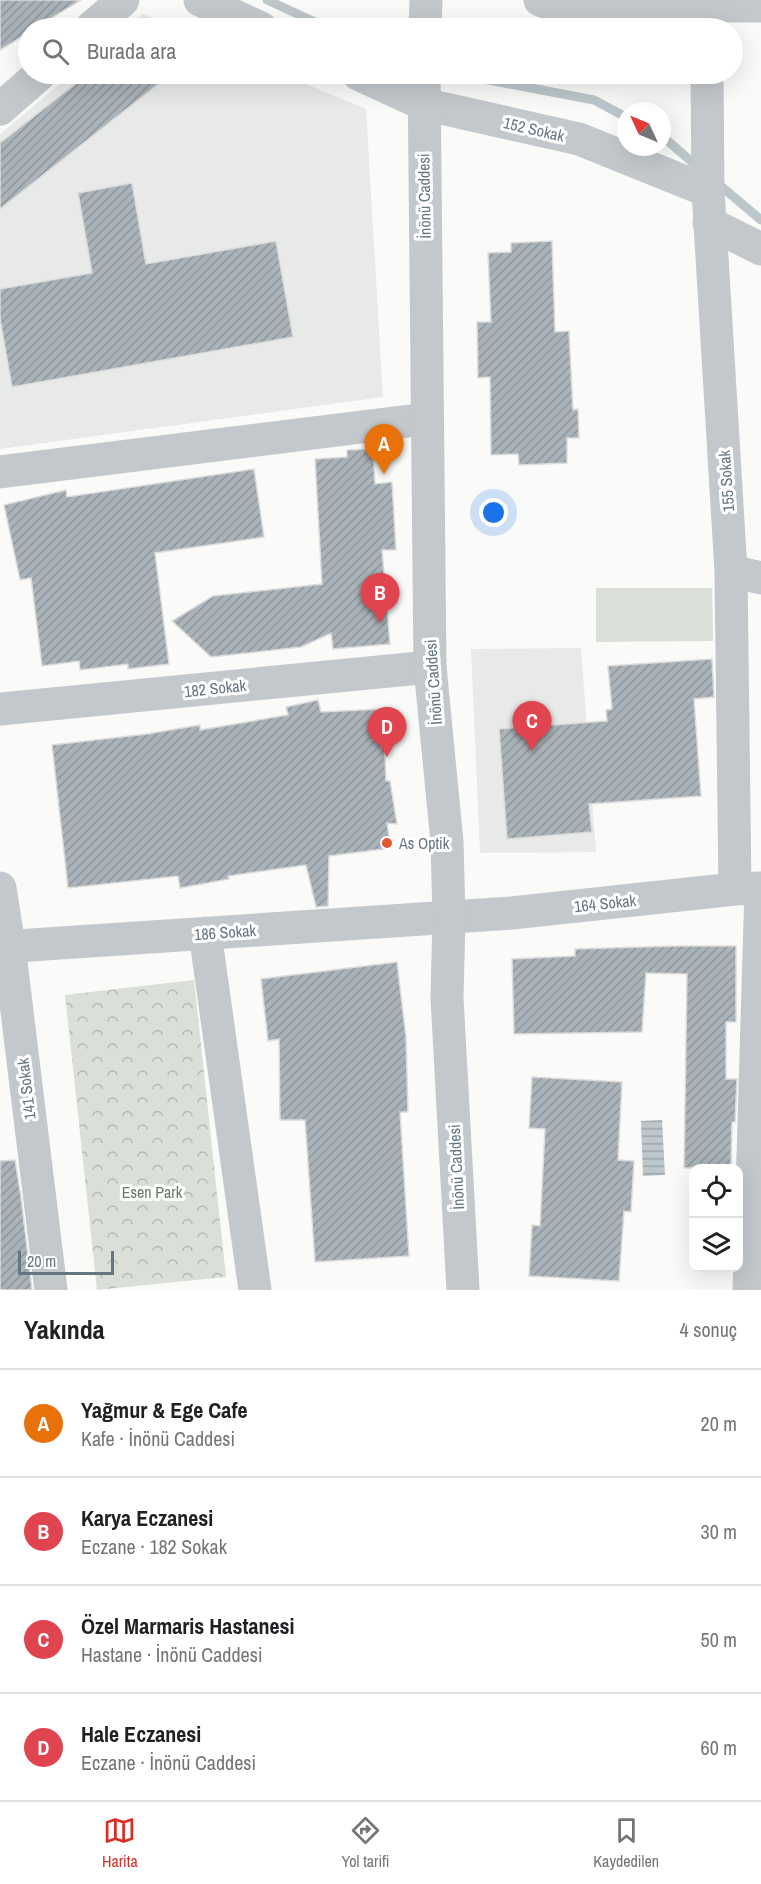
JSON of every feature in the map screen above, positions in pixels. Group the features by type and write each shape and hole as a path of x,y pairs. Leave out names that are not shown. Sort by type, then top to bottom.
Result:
{"street":[{"path":"102,18 123,0"},
{"path":"200,0 239,18"},
{"path":"425,18 426,0"},
{"path":"540,0 555,5 707,12 761,6"},
{"path":"0,109 29,84"},
{"name":"152 Sokak","path":"402,84 579,139 708,207 761,249"},
{"name":"155 Sokak","path":"707,84 708,207 746,575 752,888 749,1290"},
{"name":"İnönü Caddesi","path":"424,89 430,667 447,842 449,917 447,998 463,1290"},
{"path":"0,472 426,419"},
{"name":"182 Sokak","path":"0,709 430,667"},
{"name":"141 Sokak","path":"0,888 5,947 51,1290"},
{"name":"164 Sokak","path":"449,917 512,913 752,888"},
{"name":"186 Sokak","path":"5,947 449,917"},
{"path":"205,933 255,1290"}],"shaded area":[{"path":"143,14 153,18 138,18"},
{"path":"60,84 306,84 366,109 383,397 0,449 0,134"},
{"path":"581,648 596,852 480,853 471,649"},
{"path":"662,1120 665,1175 643,1176 641,1121"}],"green space":[{"path":"596,588 712,588 713,641 596,642"},
{"name":"Esen Park","path":"194,980 226,1277 97,1290 65,995"}],"building":[{"path":"0,0 81,0 51,18 18,18 18,39 0,50"},
{"path":"75,84 158,84 0,209 0,143"},
{"path":"132,183 146,264 276,241 293,337 12,387 0,319 0,289 92,273 78,193"},
{"path":"552,241 555,332 569,331 573,410 578,409 579,438 567,438 567,463 519,465 518,454 491,455 490,377 478,378 477,322 491,322 488,253 511,252 511,243"},
{"path":"373,449 375,484 392,482 396,550 382,550 390,644 333,649 331,633 301,647 211,657 172,621 213,596 322,584 315,459 347,457 347,450"},
{"path":"254,469 264,537 155,553 169,664 128,669 128,664 80,670 79,661 42,666 31,578 20,580 4,505 66,490 67,497"},
{"path":"712,659 714,697 694,699 701,796 589,804 592,832 507,839 499,729 607,721 606,710 612,709 608,666"},
{"path":"318,700 321,712 383,709 386,781 390,781 397,824 387,823 391,848 329,856 328,906 316,907 306,865 228,876 229,879 180,888 178,876 68,888 52,745 147,734 200,725 200,730 288,715 286,707"},
{"path":"736,946 736,1022 726,1022 726,1079 737,1079 735,1122 732,1122 731,1164 689,1164 689,1168 684,1168 687,974 646,973 642,1032 514,1034 512,959 575,956 575,949"},
{"path":"397,962 406,1037 408,1112 400,1112 409,1256 315,1262 305,1120 280,1120 279,1039 268,1041 261,979"},
{"path":"532,1077 622,1082 618,1160 634,1161 631,1212 624,1211 619,1281 529,1276 532,1225 540,1226 545,1129 529,1128"},
{"path":"15,1160 32,1290 0,1290 0,1161"}],"waterway":[{"path":"267,0 306,18"},
{"path":"510,84 594,100 617,112"},
{"path":"671,144 699,168"},
{"path":"716,182 761,220"}],"place":[{"name":"Yağmur & Ege Cafe","path":"384,474"},
{"name":"Karya Eczanesi","path":"380,623"},
{"name":"Özel Marmaris Hastanesi","path":"532,751"},
{"name":"Hale Eczanesi","path":"387,757"},
{"name":"As Optik","path":"387,843"}]}
